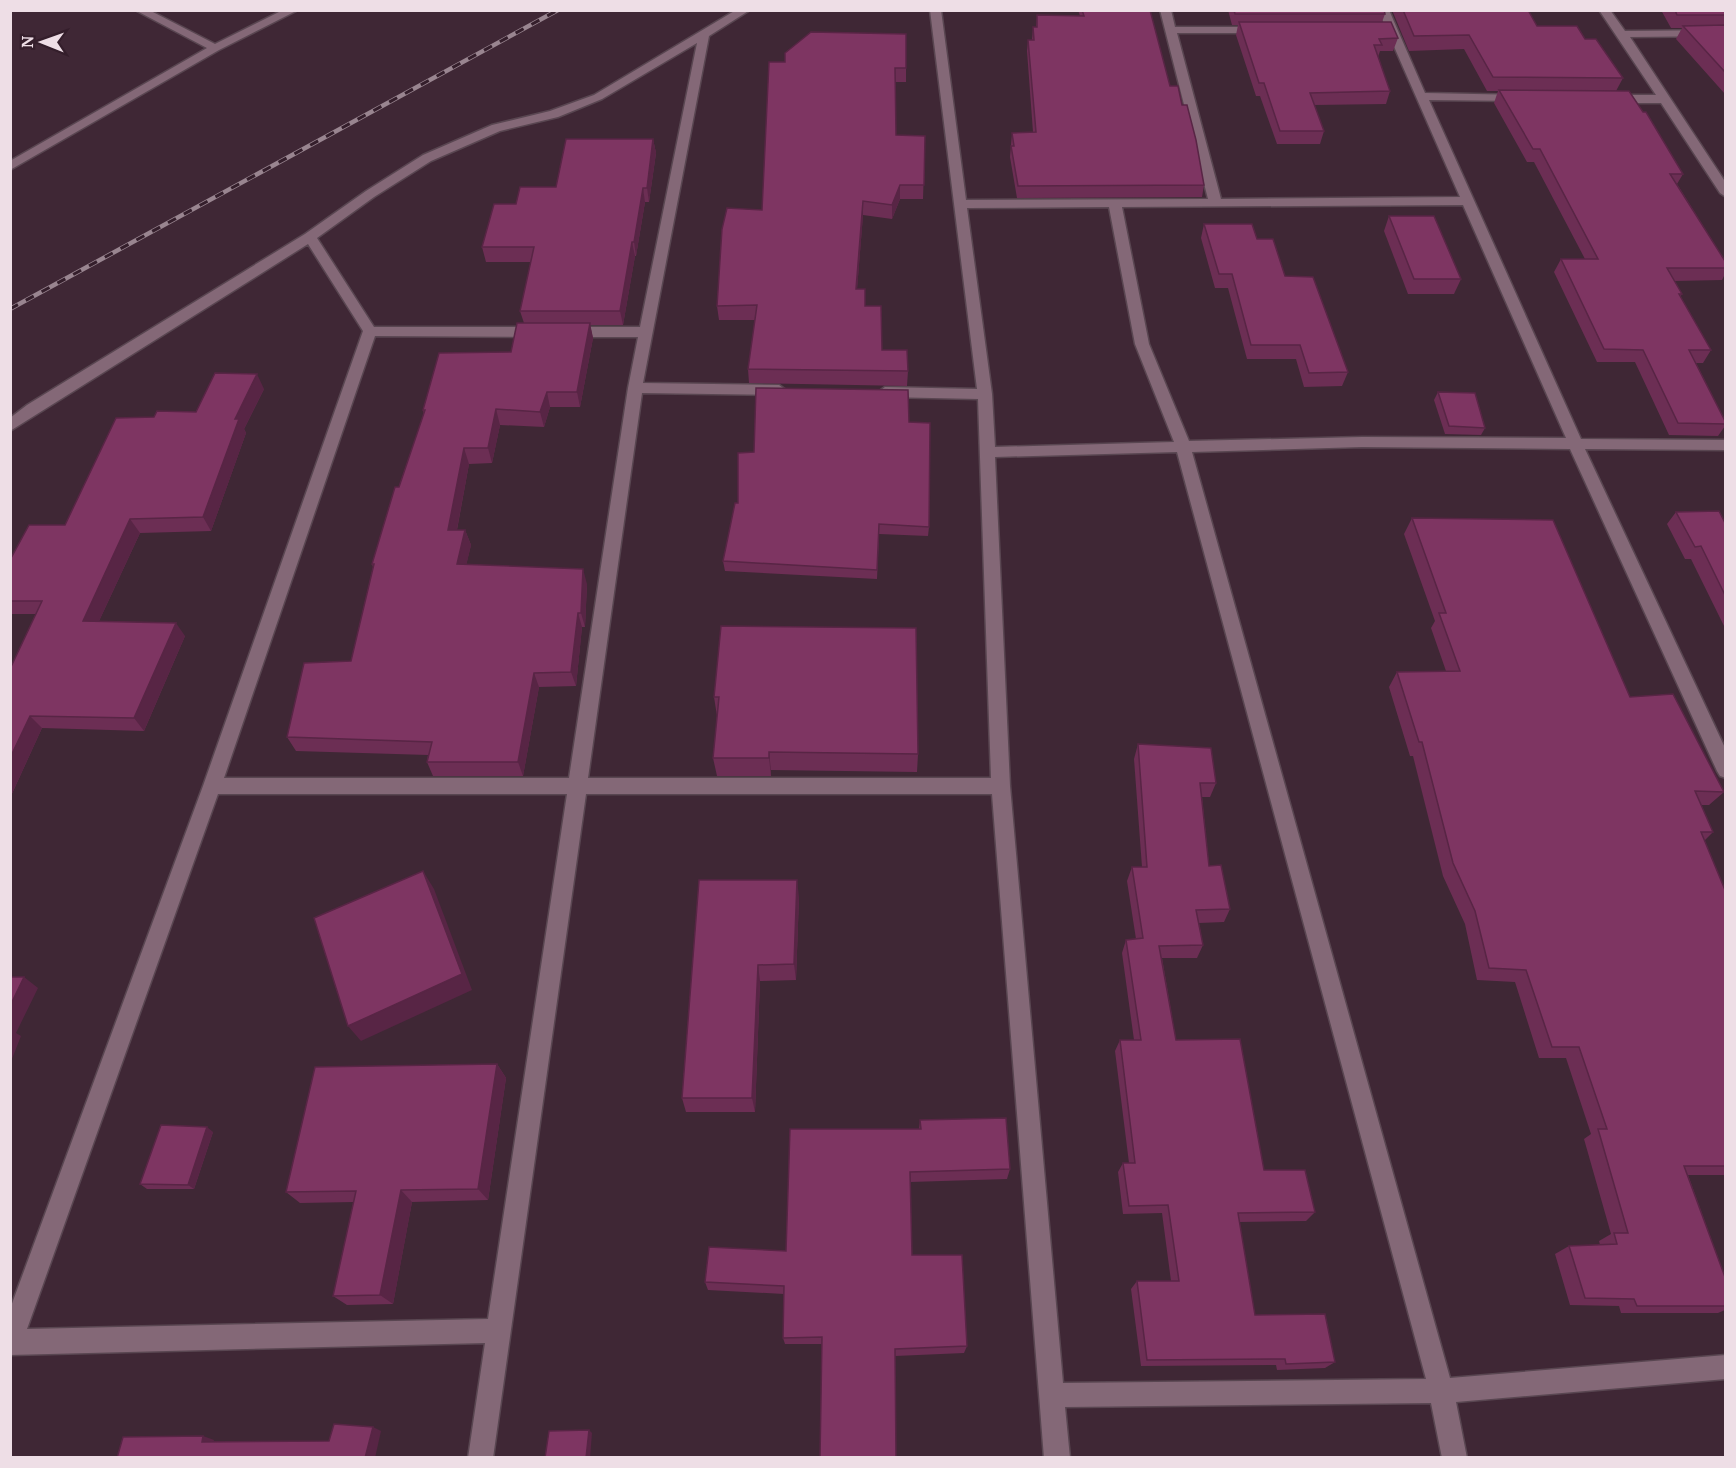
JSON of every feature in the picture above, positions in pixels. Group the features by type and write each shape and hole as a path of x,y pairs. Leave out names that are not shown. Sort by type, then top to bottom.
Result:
{"street":[{"path":"140,10 215,48"},
{"path":"10,166 215,48 293,10"},
{"path":"10,426 42,403 310,237 370,194 427,158 496,129 554,114 598,97 745,10"},
{"path":"935,10 985,394 1001,786 1057,1458"},
{"path":"1165,10 1216,203"},
{"path":"1383,10 1384,30 1420,96 1469,201 1576,445 1725,771"},
{"path":"1604,10 1725,193"},
{"path":"1171,30 1275,30"},
{"path":"1622,34 1725,33"},
{"path":"480,1458 635,388 704,34"},
{"path":"1420,96 1536,98"},
{"path":"1594,98 1664,99"},
{"path":"960,204 1469,201"},
{"path":"1115,204 1142,344 1184,445 1441,1391 1455,1458"},
{"path":"310,237 370,331"},
{"path":"370,331 646,332"},
{"path":"370,331 212,786 11,1342 498,1330"},
{"path":"635,388 798,391"},
{"path":"868,392 985,394"},
{"path":"987,452 1362,442 1725,445"},
{"path":"212,786 1001,786"},
{"path":"1053,1395 1441,1391 1725,1367"}],"building":[{"path":"1082,10 1150,10 1170,86 1178,86 1182,105 1187,105 1204,185 1018,186 1011,146 1014,146 1012,133 1036,132 1028,40 1034,40 1033,27 1037,27 1037,15 1084,16"},
{"path":"1234,10 1384,10 1385,14 1235,14"},
{"path":"1403,10 1528,10 1537,26 1577,26 1585,39 1596,39 1623,78 1493,77 1469,35 1414,36"},
{"path":"1675,10 1725,10 1725,15 1677,15"},
{"path":"1239,22 1391,22 1398,38 1379,39 1382,45 1374,45 1390,91 1310,93 1324,131 1280,131 1264,83 1259,83"},
{"path":"1725,25 1725,72 1683,26"},
{"path":"811,32 906,34 906,68 895,68 896,135 925,136 924,185 900,185 892,205 863,201 856,289 865,289 865,306 881,306 882,350 907,350 908,371 748,369 757,305 717,306 722,229 727,208 762,210 769,62 785,62 785,53"},
{"path":"1499,90 1629,91 1643,112 1646,112 1683,174 1670,174 1725,261 1725,268 1667,268 1711,350 1689,350 1725,424 1678,423 1643,350 1604,349 1561,259 1598,259 1540,149 1533,149"},
{"path":"566,139 653,139 647,188 643,188 620,311 520,311 534,247 482,247 494,204 516,204 520,187 556,187"},
{"path":"1389,216 1434,216 1461,279 1414,279"},
{"path":"1204,224 1252,224 1257,239 1273,239 1285,276 1313,277 1348,372 1309,373 1300,345 1251,345 1232,274 1219,274"},
{"path":"517,323 590,323 577,392 547,392 540,412 496,409 488,448 464,448 448,530 465,530 457,564 583,569 581,613 578,613 571,672 534,673 518,762 427,762 432,742 287,737 304,663 351,661 374,564 372,564 395,487 399,487 425,410 423,410 439,353 511,352"},
{"path":"215,373 257,374 235,419 239,419 203,517 130,519 83,621 176,623 134,718 30,716 10,758 10,669 42,601 10,601 10,560 29,525 65,525 116,418 154,417 157,411 196,412"},
{"path":"756,388 908,390 909,422 930,423 929,527 879,524 877,570 723,561 735,503 738,503 738,453 754,452"},
{"path":"1438,392 1475,393 1485,428 1449,426"},
{"path":"1719,511 1725,523 1725,595 1701,546 1695,547 1676,512"},
{"path":"1412,518 1553,520 1630,697 1673,694 1724,792 1695,791 1713,832 1701,832 1725,890 1725,1166 1684,1166 1725,1277 1725,1306 1637,1306 1634,1299 1585,1298 1569,1246 1617,1244 1614,1233 1628,1233 1598,1129 1607,1129 1579,1047 1552,1047 1526,970 1489,968 1475,911 1453,863 1422,742 1419,742 1397,672 1460,671 1439,613 1446,613"},
{"path":"721,626 916,628 918,754 769,752 769,758 713,758 719,697 714,697"},
{"path":"1138,744 1211,748 1216,783 1200,783 1209,866 1221,865 1230,909 1196,910 1203,945 1159,946 1176,1040 1240,1039 1264,1170 1305,1170 1315,1212 1238,1213 1255,1315 1325,1314 1335,1362 1286,1364 1285,1359 1147,1360 1137,1281 1179,1281 1168,1205 1129,1206 1123,1163 1135,1163 1120,1040 1141,1040 1126,940 1143,938 1132,867 1147,867"},
{"path":"423,871 462,974 348,1026 314,918"},
{"path":"699,880 797,880 794,964 758,965 752,1098 682,1098"},
{"path":"10,977 24,977 10,1006"},
{"path":"497,1064 478,1189 401,1190 380,1295 333,1296 356,1191 286,1192 315,1067"},
{"path":"1006,1118 1010,1169 910,1172 912,1255 962,1255 967,1346 895,1349 896,1458 820,1458 822,1337 783,1338 784,1286 705,1282 709,1247 786,1251 790,1129 921,1129 920,1120"},
{"path":"161,1125 207,1127 188,1185 140,1184"},
{"path":"334,1424 373,1427 365,1458 117,1458 123,1437 203,1436 202,1442 329,1441"},
{"path":"589,1430 586,1458 545,1458 549,1431"}],"railway":[{"path":"10,309 558,10"}]}
